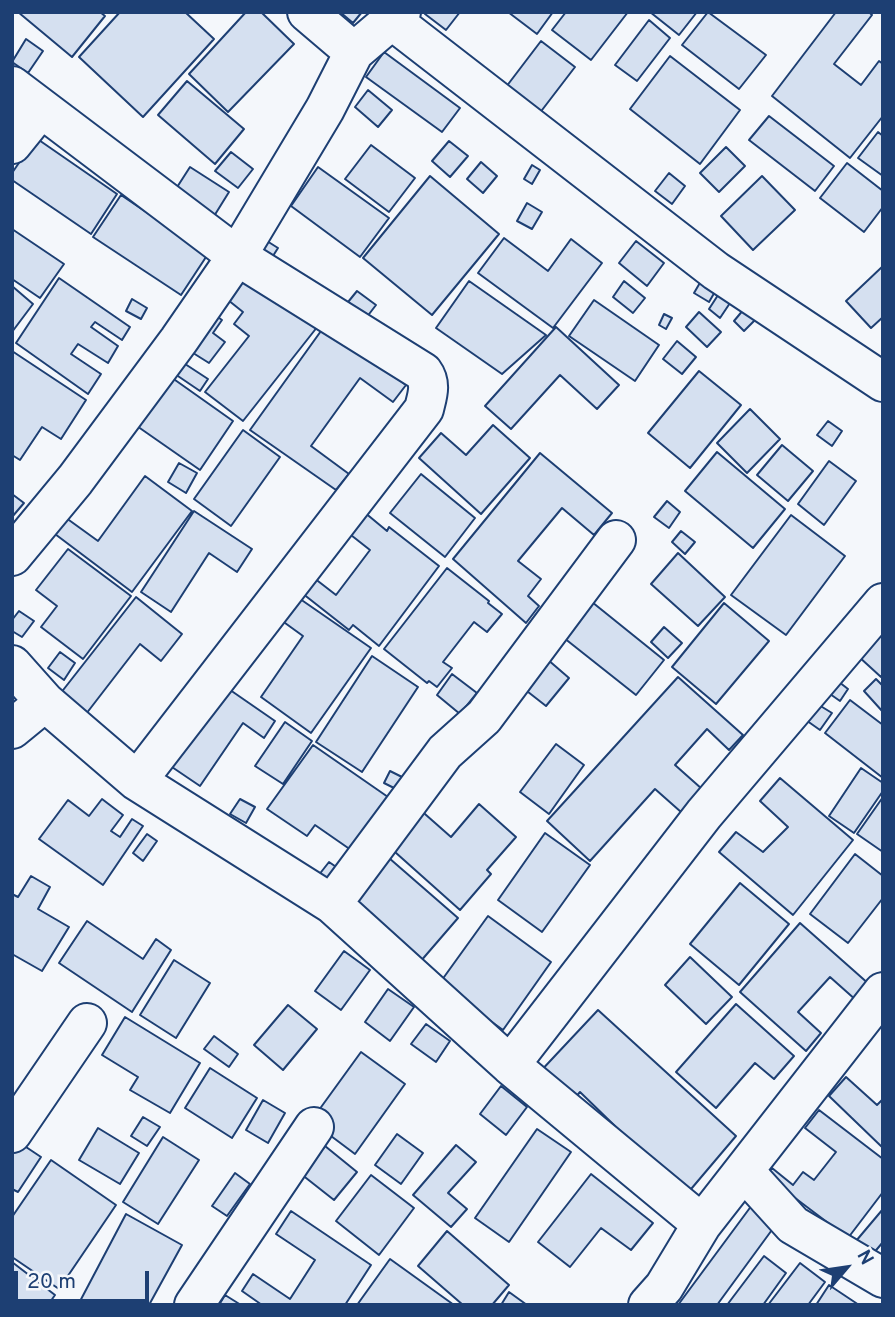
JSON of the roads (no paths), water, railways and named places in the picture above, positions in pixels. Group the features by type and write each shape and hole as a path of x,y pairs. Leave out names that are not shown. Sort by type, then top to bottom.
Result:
{"street":[{"path":"307,12 354,52"},
{"path":"12,555 75,480 179,340 237,256 325,109 354,52 397,17 716,271 883,382"},
{"path":"12,144 27,97 237,256 423,372 429,388 424,410 137,781"},
{"path":"332,904 445,752 484,718 616,540"},
{"path":"510,1065 704,814 883,603"},
{"path":"12,665 45,702 137,781 332,904 510,1065 702,1224"},
{"path":"12,729 45,702"},
{"path":"648,1305 664,1287 702,1224 883,992"},
{"path":"12,1133 87,1023"},
{"path":"194,1305 314,1127"},
{"path":"744,1171 793,1225 883,1278"}]}
